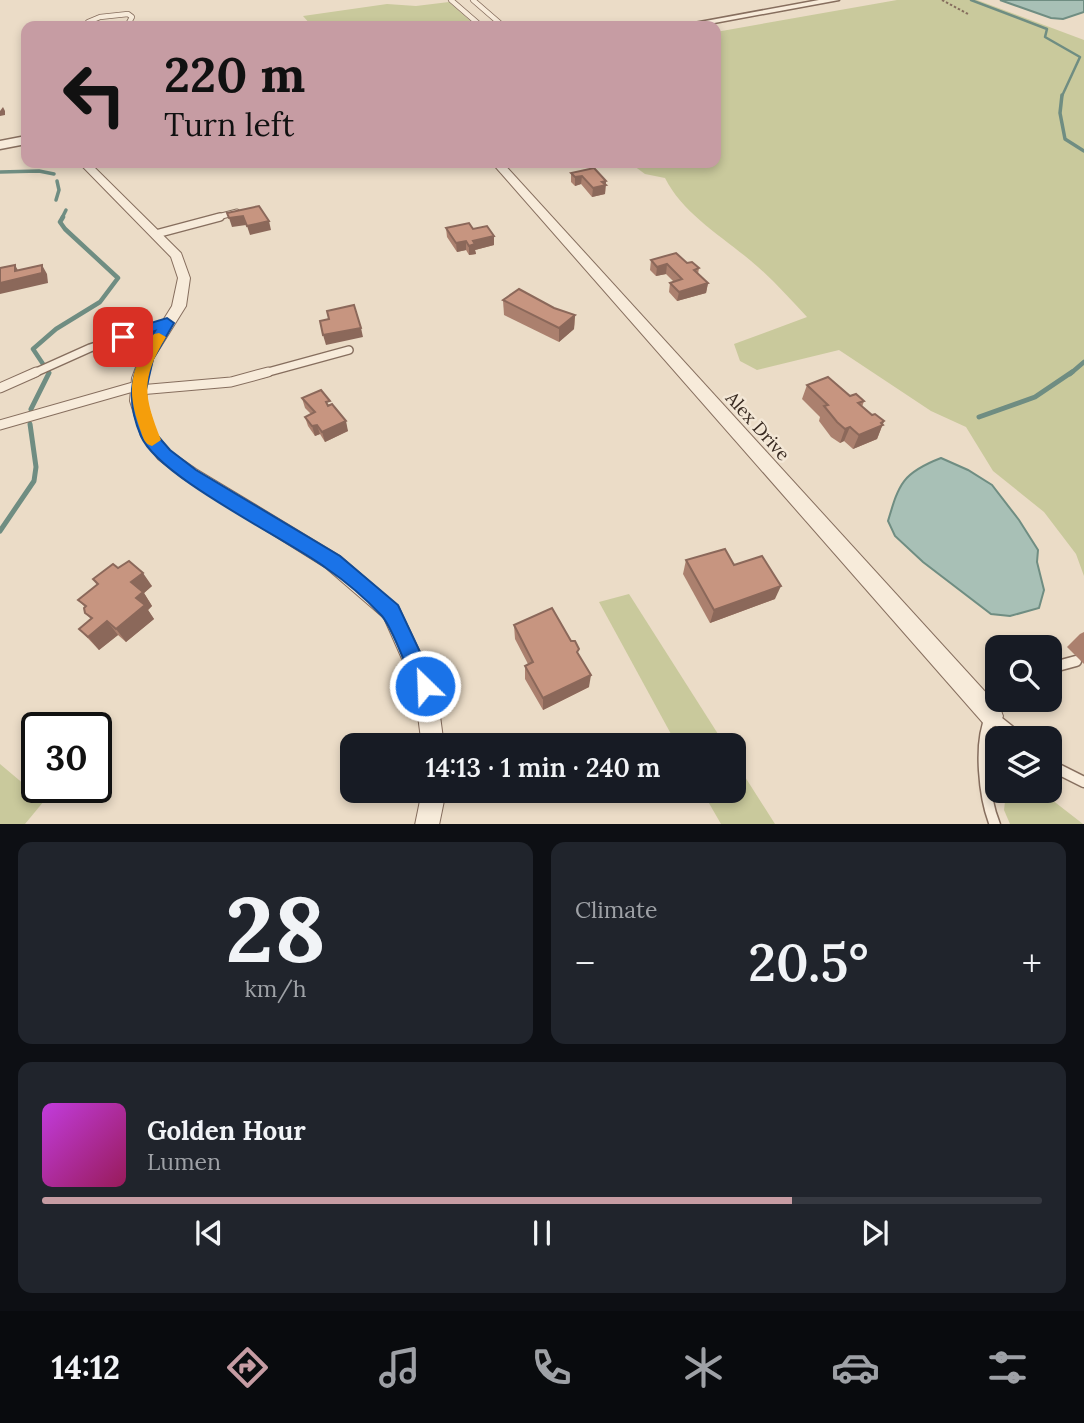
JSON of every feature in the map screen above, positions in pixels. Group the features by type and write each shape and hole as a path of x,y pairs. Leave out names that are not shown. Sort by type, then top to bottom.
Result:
{"street":[{"path":"712,21 835,0"},
{"path":"0,145 21,141"},
{"path":"89,168 177,256 184,278 178,306 146,359 139,387 138,401 149,436 164,455 190,474 333,562 391,612 425,686 431,733"},
{"name":"Alex Drive","path":"500,168 992,716"},
{"path":"427,824 431,803"}],"lane":[{"path":"451,0 475,21"},
{"path":"473,0 497,21"},
{"path":"90,21 128,13 132,17 130,21"},
{"path":"156,234 237,212 242,218"},
{"path":"0,388 90,348 167,323"},
{"path":"0,425 139,387 231,382 349,351"},
{"path":"1062,665 1076,661"},
{"path":"995,824 990,816 983,771 992,716 996,712"},
{"path":"992,716 1004,726"},
{"path":"1062,771 1084,782"}],"path":[{"path":"942,0 968,14"}],"green space":[{"path":"897,0 977,0 1084,40 1084,576 1076,554 1044,512 993,471 966,427 931,411 839,350 757,370 740,361 734,344 807,317 758,267 683,204 665,178 645,174 637,168 721,168 721,31"},
{"path":"449,2 470,21 308,21 303,16 387,4 416,6"},
{"path":"629,594 717,733 670,733 599,602"},
{"path":"0,764 21,782 21,803 42,803 25,824 0,824"},
{"path":"746,778 775,824 721,824 709,803 746,803"},
{"path":"1005,803 1056,803 1083,824 1010,824 1004,810"}],"shaded area":[{"path":"1000,0 1084,0 1084,12 1063,19 1051,18"},
{"path":"941,458 992,485 1019,520 1038,550 1037,562 1044,590 1039,608 1010,616 991,614 923,562 895,536 888,521 899,489 918,469"}],"building":[{"path":"594,168 606,181 602,182 606,185 593,188 582,176 575,177 571,173"},
{"path":"259,206 269,221 247,226 243,216 229,218 227,213"},
{"path":"469,223 473,229 487,226 494,236 473,241 475,244 469,246 466,241 456,243 446,228"},
{"path":"676,253 687,263 692,262 699,268 694,270 708,283 679,292 670,283 682,279 667,264 657,267 651,260"},
{"path":"15,265 15,271 42,265 42,273 0,283 0,268"},
{"path":"519,289 554,308 575,315 559,328 503,300"},
{"path":"354,305 361,328 323,335 320,321 329,319 327,311"},
{"path":"828,377 850,396 856,394 864,401 858,403 884,421 881,423 883,425 859,435 850,427 845,429 824,406 828,405 807,385"},
{"path":"321,390 330,401 326,402 328,406 332,404 346,421 322,432 317,425 312,426 305,417 315,412 302,398"},
{"path":"725,549 734,565 762,556 781,586 714,610 686,560"},
{"path":"129,561 143,573 131,582 143,592 136,598 145,605 116,629 107,621 88,637 79,629 92,618 85,613 86,606 78,600 98,584 93,579 113,564 118,568"},
{"path":"552,608 571,641 575,641 579,649 577,652 591,675 543,698 525,666 533,662 514,625"}],"waterway":[{"path":"971,0 1047,29 1045,37 1080,57 1062,96"},
{"path":"1062,95 1060,113 1065,139 1084,151"},
{"path":"0,172 39,171 54,174"},
{"path":"56,200 59,190 57,181"},
{"path":"62,218 66,210"},
{"path":"43,364 33,349 56,329 100,302 118,278 65,229 60,222 63,217"},
{"path":"1070,374 1084,362"},
{"path":"979,417 1035,397 1072,372"},
{"path":"31,409 49,373"},
{"path":"0,531 34,481 36,467 30,424"}],"slow traffic":[{"path":"152,440 138,401 140,378 146,359 159,337"}],"route":[{"path":"123,337 167,323 146,359 140,378 138,401 149,436 164,455 190,474 333,562 391,612 425,686"}]}
